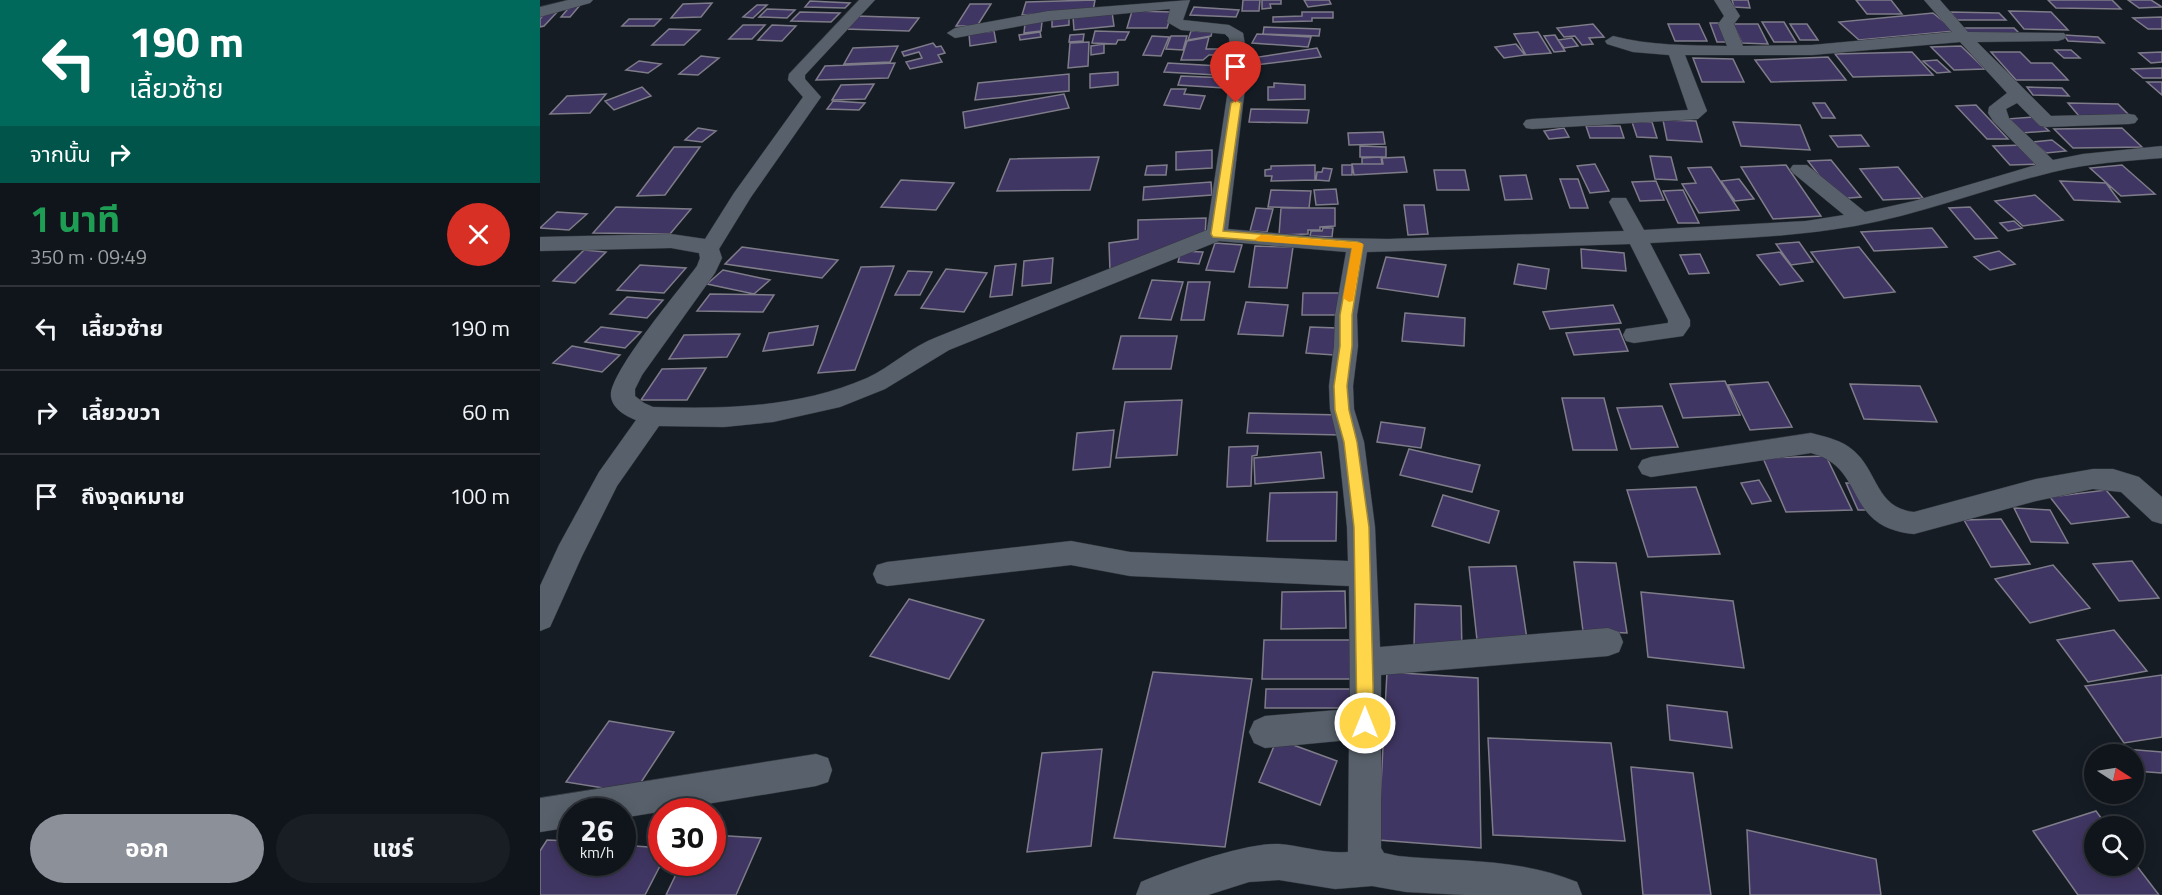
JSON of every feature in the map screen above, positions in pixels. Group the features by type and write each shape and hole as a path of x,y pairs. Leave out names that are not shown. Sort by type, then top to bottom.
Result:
{"street":[{"path":"540,12 585,0"},
{"path":"867,0 797,74 796,80 810,92 812,97 741,198 709,249 711,258 707,268 632,371 623,389 623,399 635,410 652,416 724,418 773,413 831,401 878,383 941,344 1217,234 1358,245 1473,244 1768,231 1861,219 1918,206 2049,167 2083,160 2162,152"},
{"path":"1722,0 1732,16 1726,24 1737,50"},
{"path":"1932,0 1993,70 2083,160"},
{"path":"956,33 1048,16 1181,2 1175,22 1181,25 1229,30 1237,36 1240,63 1217,234"},
{"path":"1612,41 1633,47 1676,50 1812,50 1966,37 2058,36"},
{"path":"1532,124 1692,115 1698,111 1697,106 1676,50"},
{"path":"2018,94 1998,107 1997,113 2002,121 2049,167"},
{"path":"2046,122 2129,119"},
{"path":"1800,169 1861,219"},
{"path":"1619,202 1635,238 1676,312 1679,326 1675,330 1634,335"},
{"path":"540,244 671,241 698,244 709,249"},
{"path":"1358,245 1346,315 1346,346 1341,386 1342,410 1351,442 1358,493 1364,574 1366,662 1364,848 1372,868"},
{"path":"540,618 569,553 608,479 652,416"},
{"path":"1651,467 1811,443 1828,446 1843,454 1853,465 1882,513 1896,521 1914,523 2036,490 2093,478 2113,479 2130,484 2162,513"},
{"path":"887,574 1071,553 1130,564 1364,574"},
{"path":"1366,662 1608,642"},
{"path":"1265,732 1365,723"},
{"path":"540,815 816,770"},
{"path":"1154,895 1249,864 1279,862 1335,871 1372,868 1388,873 1485,878 1536,885 1564,895"}],"building":[{"path":"1095,0 1093,11 1022,15 1026,2"},
{"path":"1243,0 1260,0 1259,11 1242,11"},
{"path":"1262,0 1281,0 1281,4 1270,4 1271,8 1262,9"},
{"path":"1304,0 1329,0 1331,4 1308,7"},
{"path":"1732,0 1748,0 1750,8 1734,7"},
{"path":"1856,0 1891,0 1902,14 1867,14"},
{"path":"2048,0 2112,0 2121,9 2056,8"},
{"path":"2128,0 2151,0 2162,7 2139,8"},
{"path":"810,1 850,3 845,8 805,7"},
{"path":"712,3 701,17 671,18 683,4"},
{"path":"572,4 581,4 570,17 561,17"},
{"path":"970,4 991,4 977,26 956,26"},
{"path":"757,5 767,5 753,18 743,17"},
{"path":"1194,7 1239,10 1236,17 1190,15"},
{"path":"767,9 795,10 787,18 759,17"},
{"path":"548,10 559,10 544,26 540,27 540,19"},
{"path":"1132,11 1172,12 1167,28 1127,28"},
{"path":"2009,11 2051,12 2068,30 2024,29"},
{"path":"800,12 840,13 831,22 791,21"},
{"path":"1112,12 1114,26 1074,30 1073,17"},
{"path":"1302,12 1333,12 1333,18 1273,22 1273,17 1302,16"},
{"path":"1950,12 1999,13 2006,20 1957,20"},
{"path":"1933,13 1955,31 1859,40 1839,22"},
{"path":"856,16 919,18 909,31 845,29"},
{"path":"1069,17 1069,25 1052,27 1052,19"},
{"path":"2162,17 2162,29 2148,29 2133,18"},
{"path":"629,19 661,19 654,26 622,26"},
{"path":"1042,22 1041,31 1024,33 1025,23"},
{"path":"1762,22 1784,22 1796,42 1774,42"},
{"path":"1710,23 1719,23 1726,42 1717,42"},
{"path":"1593,24 1604,37 1589,38 1593,44 1582,45 1575,36 1564,37 1557,28"},
{"path":"1668,24 1699,24 1707,41 1675,41"},
{"path":"1733,24 1758,24 1768,44 1742,43"},
{"path":"1790,24 1807,24 1818,40 1800,40"},
{"path":"743,25 765,25 752,39 729,39"},
{"path":"772,25 796,26 782,41 758,40"},
{"path":"1264,27 1320,29 1319,36 1263,34"},
{"path":"1962,28 2014,28 2020,34 1968,34"},
{"path":"669,29 700,30 684,45 652,45"},
{"path":"994,31 996,42 970,46 969,34"},
{"path":"1095,31 1129,32 1125,40 1118,40 1116,44 1092,43"},
{"path":"1191,31 1212,32 1211,36 1188,40"},
{"path":"1040,32 1041,37 1020,40 1019,35"},
{"path":"1538,32 1551,53 1526,55 1514,34"},
{"path":"1084,34 1083,41 1069,42 1070,35"},
{"path":"1257,34 1311,37 1308,47 1252,43"},
{"path":"1555,35 1565,51 1554,52 1544,36"},
{"path":"2064,35 2098,37 2104,43 2068,41"},
{"path":"1152,36 1169,37 1161,56 1143,55"},
{"path":"1171,36 1187,36 1183,50 1166,49"},
{"path":"1209,37 1206,49 1236,49 1235,55 1209,55 1203,60 1181,60 1187,41"},
{"path":"1572,38 1578,46 1564,48 1558,40"},
{"path":"1089,42 1088,66 1068,68 1070,43"},
{"path":"933,43 936,47 941,46 945,53 938,55 942,62 910,69 906,62 922,58 919,52 904,56 902,52"},
{"path":"1104,44 1104,53 1091,55 1091,46"},
{"path":"1516,44 1525,55 1504,58 1495,47"},
{"path":"898,46 890,62 844,64 853,48"},
{"path":"1961,46 1985,69 1954,70 1931,47"},
{"path":"1317,48 1321,57 1255,65 1252,58"},
{"path":"2055,50 2071,50 2080,58 2064,58"},
{"path":"1912,52 1933,75 1853,77 1835,54"},
{"path":"1991,52 2020,52 2031,63 2052,63 2068,80 2016,80"},
{"path":"2162,52 2162,62 2151,63 2139,53"},
{"path":"701,56 719,58 698,75 679,74"},
{"path":"1828,57 1846,80 1771,82 1755,60"},
{"path":"1693,58 1733,59 1744,82 1702,82"},
{"path":"1937,60 1950,72 1937,73 1923,61"},
{"path":"639,61 661,64 648,73 626,70"},
{"path":"895,63 888,78 816,80 825,66"},
{"path":"1168,63 1219,66 1216,75 1164,72"},
{"path":"2162,68 2162,78 2143,78 2132,69"},
{"path":"1118,72 1118,85 1090,88 1090,74"},
{"path":"1069,74 1069,91 975,100 978,83"},
{"path":"1181,76 1227,78 1224,88 1178,85"},
{"path":"2147,82 2162,82 2162,95"},
{"path":"1274,83 1305,85 1305,99 1268,100 1268,87 1274,87"},
{"path":"874,84 865,99 832,100 841,85"},
{"path":"642,87 651,96 614,110 605,101"},
{"path":"2027,87 2062,88 2069,96 2033,95"},
{"path":"1171,89 1186,89 1184,94 1205,96 1200,109 1164,105"},
{"path":"606,94 590,113 550,114 567,96"},
{"path":"1064,94 1069,108 965,128 963,112"},
{"path":"833,101 865,103 859,110 827,109"},
{"path":"1813,103 1825,103 1835,118 1822,118"},
{"path":"2068,103 2118,104 2130,116 2079,116"},
{"path":"1976,105 2008,139 1987,139 1956,106"},
{"path":"1251,109 1309,110 1307,123 1249,122"},
{"path":"2033,117 2049,131 2022,133 2006,119"},
{"path":"1663,120 1696,121 1702,142 1667,140"},
{"path":"1632,122 1652,122 1657,138 1637,137"},
{"path":"1733,122 1800,125 1810,150 1741,146"},
{"path":"1586,126 1620,126 1624,138 1590,138"},
{"path":"698,128 716,131 702,142 685,140"},
{"path":"1564,128 1569,137 1549,139 1544,131"},
{"path":"2122,128 2142,147 2073,148 2054,129"},
{"path":"1383,132 1385,144 1349,145 1348,133"},
{"path":"1861,135 1869,146 1838,147 1830,136"},
{"path":"2052,140 2066,151 2046,153 2033,142"},
{"path":"2024,145 2041,164 2010,165 1993,146"},
{"path":"1360,146 1386,147 1386,157 1360,157"},
{"path":"674,147 700,147 665,195 637,196"},
{"path":"1212,150 1212,168 1176,170 1176,152"},
{"path":"1650,156 1671,157 1677,180 1655,179"},
{"path":"1099,157 1090,190 997,191 1010,159"},
{"path":"1381,157 1382,164 1362,164 1362,158"},
{"path":"1404,157 1407,172 1354,175 1352,164 1383,164 1382,158"},
{"path":"1831,160 1861,197 1837,199 1808,161"},
{"path":"1595,164 1609,191 1590,193 1577,166"},
{"path":"1167,165 1166,175 1145,175 1147,166"},
{"path":"1315,165 1315,180 1271,181 1272,176 1265,176 1265,170 1271,169 1271,166"},
{"path":"1342,165 1352,165 1352,175 1342,175"},
{"path":"1786,165 1821,216 1773,219 1741,167"},
{"path":"2122,165 2155,194 2121,196 2090,168"},
{"path":"1711,167 1739,210 1699,213 1682,184 1696,183 1688,168"},
{"path":"1898,167 1923,198 1883,200 1860,169"},
{"path":"1323,168 1332,169 1329,181 1316,180 1317,172 1322,172"},
{"path":"1434,170 1465,170 1469,190 1437,190"},
{"path":"1526,175 1532,199 1505,200 1500,176"},
{"path":"1560,179 1578,179 1588,208 1570,208"},
{"path":"1739,179 1754,199 1735,201 1721,181"},
{"path":"901,180 954,183 936,210 881,207"},
{"path":"1656,181 1664,200 1640,201 1632,182"},
{"path":"2060,181 2106,183 2120,202 2074,200"},
{"path":"1211,182 1212,195 1143,200 1144,187"},
{"path":"1336,189 1338,204 1316,205 1314,190"},
{"path":"1271,190 1311,191 1309,208 1268,207"},
{"path":"1683,190 1699,223 1678,223 1663,191"},
{"path":"2035,195 2063,220 2023,226 1995,201"},
{"path":"1404,205 1424,205 1428,234 1408,235"},
{"path":"616,207 691,209 670,234 593,233"},
{"path":"1970,207 1997,238 1975,239 1949,208"},
{"path":"1256,208 1273,209 1267,232 1250,231"},
{"path":"1281,208 1335,208 1335,226 1308,230 1308,234 1279,235"},
{"path":"557,212 587,214 569,230 540,228"},
{"path":"1206,218 1205,237 1110,271 1109,243 1138,239 1138,220"},
{"path":"2014,221 2022,228 2008,231 2000,223"},
{"path":"1323,228 1333,228 1332,237 1310,236 1311,231 1322,231"},
{"path":"1932,228 1947,247 1874,251 1861,232"},
{"path":"1799,242 1813,262 1791,265 1776,244"},
{"path":"1215,243 1242,245 1234,272 1206,270"},
{"path":"1255,246 1293,247 1287,288 1249,287"},
{"path":"742,247 838,260 822,278 725,264"},
{"path":"1859,247 1895,292 1844,298 1811,252"},
{"path":"1581,249 1624,253 1626,271 1582,268"},
{"path":"584,250 606,252 575,283 553,281"},
{"path":"1181,251 1203,252 1199,264 1178,262"},
{"path":"1999,251 2015,264 1990,270 1974,257"},
{"path":"1780,252 1803,281 1780,285 1757,255"},
{"path":"1700,254 1709,273 1689,274 1680,255"},
{"path":"1386,257 1446,265 1438,297 1377,288"},
{"path":"1053,258 1051,283 1022,286 1024,261"},
{"path":"1016,264 1012,295 990,297 995,266"},
{"path":"1518,264 1549,269 1546,289 1514,284"},
{"path":"640,265 686,268 664,293 617,290"},
{"path":"894,266 855,370 818,373 861,267"},
{"path":"946,269 987,273 964,312 921,308"},
{"path":"723,270 770,280 754,294 707,284"},
{"path":"908,271 932,272 920,295 895,295"},
{"path":"1152,280 1183,282 1171,320 1139,318"},
{"path":"1188,282 1210,282 1204,320 1181,320"},
{"path":"1303,293 1345,293 1345,315 1302,315"},
{"path":"710,294 774,295 763,312 697,311"},
{"path":"627,297 663,300 647,318 610,314"},
{"path":"1246,302 1288,305 1283,336 1238,334"},
{"path":"1613,305 1621,323 1550,329 1543,312"},
{"path":"1405,313 1465,318 1464,346 1402,341"},
{"path":"818,326 813,345 763,351 769,333"},
{"path":"601,327 641,332 625,348 585,342"},
{"path":"1310,327 1337,328 1334,355 1306,353"},
{"path":"1619,329 1628,351 1574,355 1566,333"},
{"path":"740,334 727,357 669,359 684,335"},
{"path":"1121,336 1177,336 1171,369 1113,369"},
{"path":"572,346 620,355 602,372 553,363"},
{"path":"706,368 687,400 641,400 662,369"},
{"path":"1725,381 1740,415 1683,418 1670,384"},
{"path":"1768,382 1792,427 1750,430 1728,385"},
{"path":"1850,384 1920,386 1937,422 1864,419"},
{"path":"1562,398 1604,398 1617,450 1573,450"},
{"path":"1182,400 1177,455 1116,458 1125,402"},
{"path":"1662,406 1678,447 1631,449 1617,408"},
{"path":"1249,413 1343,415 1342,435 1247,433"},
{"path":"1381,422 1425,428 1421,448 1377,442"},
{"path":"1114,430 1110,467 1073,470 1077,433"},
{"path":"1258,446 1257,455 1252,456 1251,486 1227,487 1229,447"},
{"path":"1409,449 1480,465 1472,492 1400,475"},
{"path":"1321,452 1324,478 1255,484 1254,458"},
{"path":"1826,456 1852,510 1786,512 1763,458"},
{"path":"1759,480 1771,501 1752,504 1741,483"},
{"path":"1846,483 1854,483 1866,510 1858,510"},
{"path":"1696,487 1720,554 1648,557 1627,490"},
{"path":"2106,490 2129,517 2071,524 2050,497"},
{"path":"1337,492 1336,541 1267,541 1270,493"},
{"path":"1443,495 1499,511 1489,543 1432,526"},
{"path":"2014,508 2050,510 2068,543 2031,542"},
{"path":"2001,519 2030,564 1991,567 1964,520"},
{"path":"2132,561 2159,598 2119,601 2093,564"},
{"path":"1574,562 1616,563 1627,633 1583,631"},
{"path":"2053,565 2090,608 2030,623 1995,579"},
{"path":"1516,566 1527,639 1477,640 1469,567"},
{"path":"1345,591 1346,628 1281,629 1282,592"},
{"path":"1641,592 1733,601 1744,668 1648,657"},
{"path":"909,599 984,620 949,679 870,656"},
{"path":"1415,604 1461,606 1462,650 1414,648"},
{"path":"2114,630 2147,671 2088,682 2057,640"},
{"path":"1264,640 1359,640 1359,679 1262,679"},
{"path":"1153,672 1252,679 1225,847 1114,838"},
{"path":"1387,672 1478,678 1481,848 1378,840"},
{"path":"2162,675 2162,737 2124,743 2085,686"},
{"path":"1266,689 1352,689 1352,708 1265,708"},
{"path":"1667,705 1727,712 1732,748 1670,740"},
{"path":"609,721 674,732 634,793 566,782"},
{"path":"1488,738 1611,743 1625,841 1493,835"},
{"path":"1277,739 1337,761 1320,805 1259,782"},
{"path":"1102,749 1091,846 1027,852 1042,753"},
{"path":"2144,751 2162,752 2162,773 2144,772"},
{"path":"1631,767 1693,773 1711,895 1643,895"},
{"path":"2096,811 2100,816 2084,816 2084,876 2144,875 2159,895 2078,895 2033,831"},
{"path":"1747,830 1876,859 1881,895 1750,895"},
{"path":"726,836 761,838 736,895 666,895 675,876 726,876"},
{"path":"547,840 558,840 558,876 636,876 636,846 648,847 648,876 655,876 645,895 540,895 540,851"}],"slow traffic":[{"path":"1261,239 1358,245 1349,298"}],"route":[{"path":"1236,103 1217,234 1279,241 1358,245 1346,315 1346,346 1341,386 1342,410 1351,442 1361,527 1366,662 1365,723"}]}
